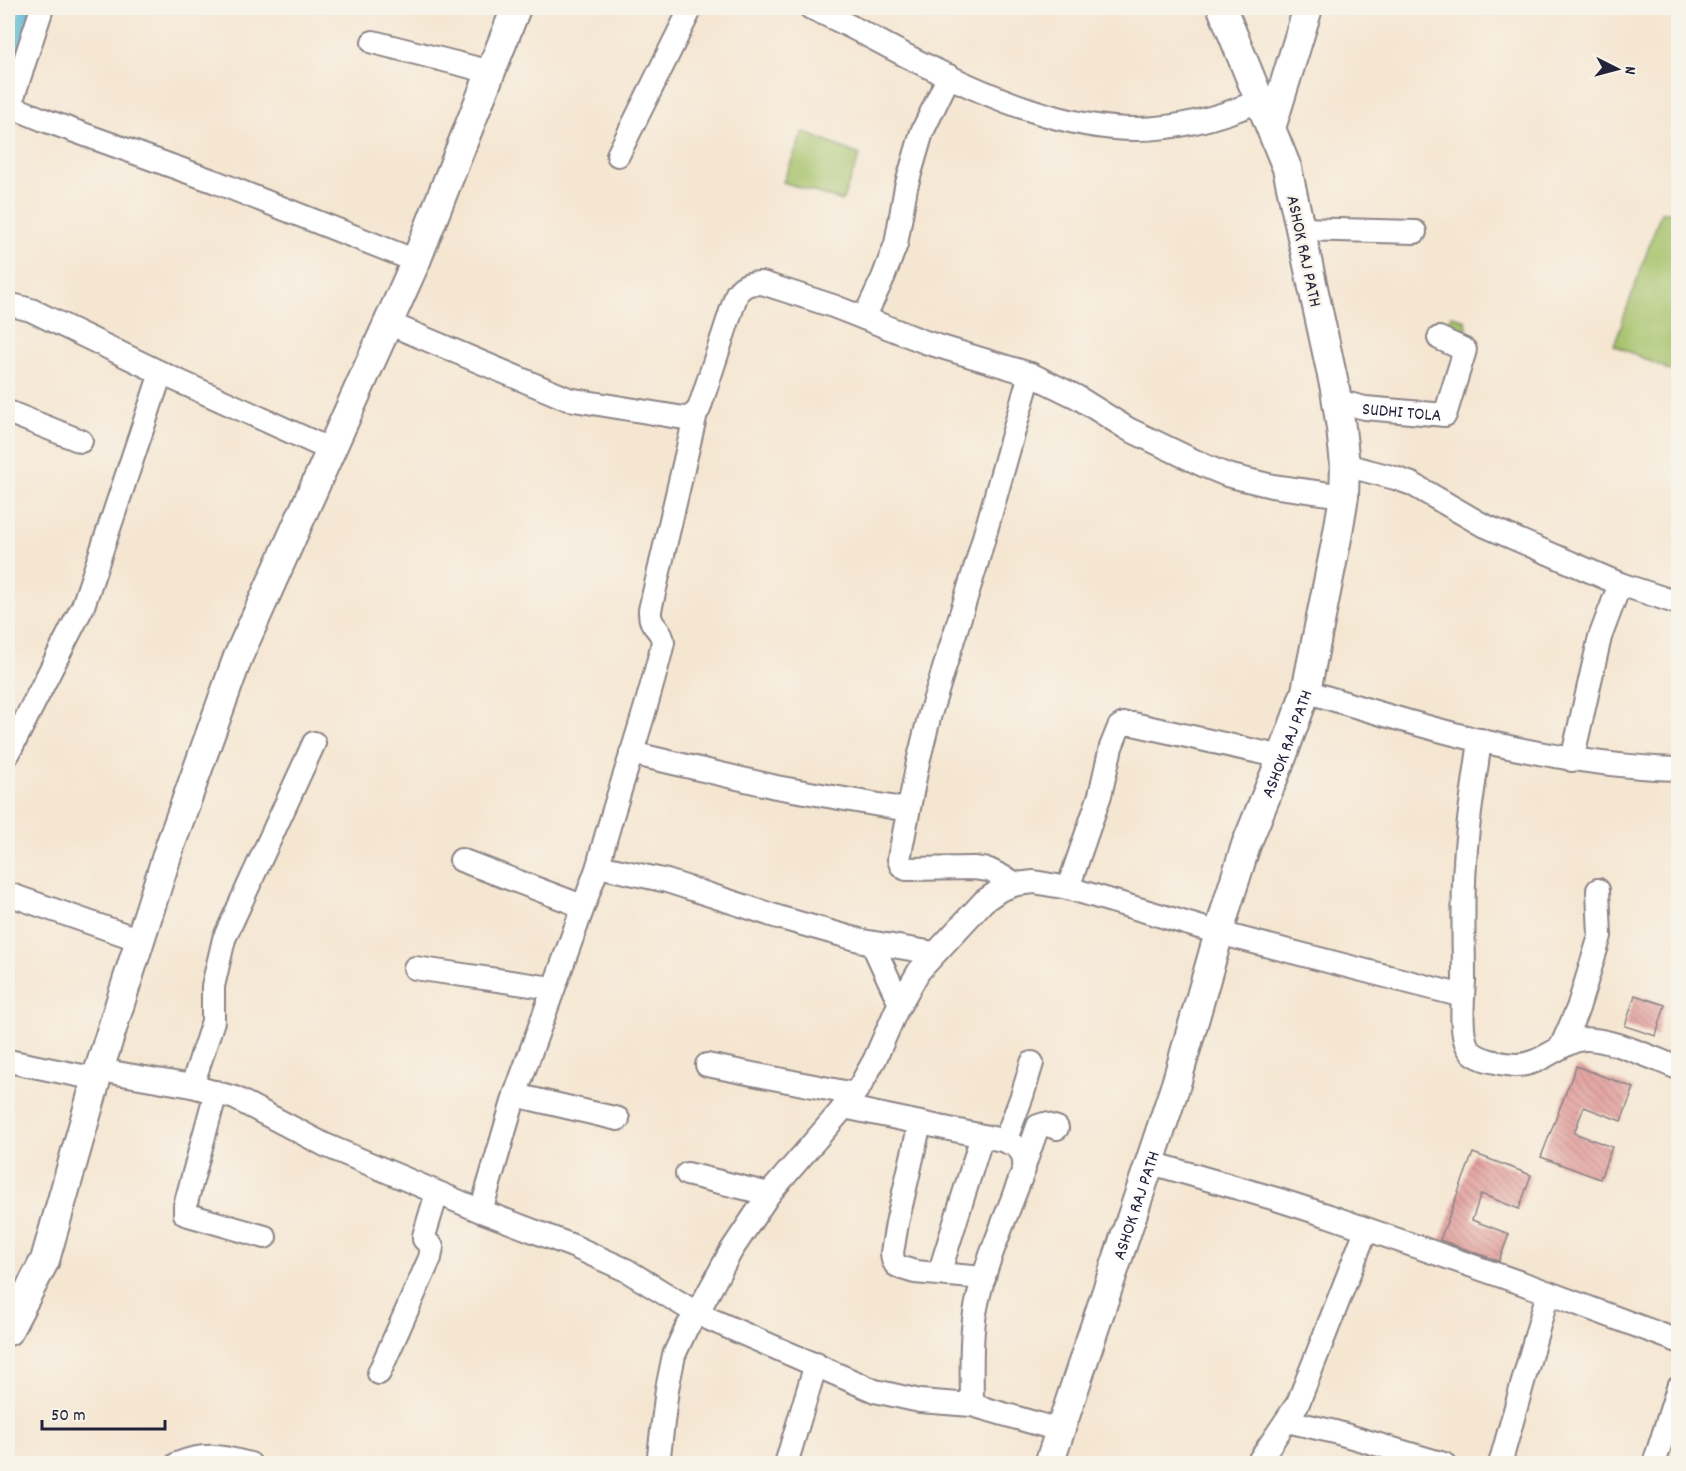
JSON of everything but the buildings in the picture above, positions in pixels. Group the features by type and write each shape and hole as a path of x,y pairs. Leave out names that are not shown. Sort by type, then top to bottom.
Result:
{"main road":[{"path":"8,1331 45,1260 98,1075 140,940 238,657 416,261 516,8"},
{"name":"ASHOK RAJ PATH","path":"1049,1464 1176,1084 1246,845 1306,692 1344,496 1345,465 1337,401 1287,168 1222,8"},
{"path":"1271,128 1308,8"}],"street":[{"path":"42,8 9,109 216,182 416,261"},
{"path":"618,155 691,8"},
{"path":"812,8 949,76 1033,112 1096,127 1138,129 1184,124 1260,101"},
{"path":"373,42 490,72"},
{"path":"864,318 896,244 906,187 922,132 949,76"},
{"path":"1300,229 1415,232"},
{"path":"481,1211 515,1095 597,866 663,642 663,636 651,624 650,610 696,413 703,399 733,303 743,286 762,283 926,342 1030,374 1077,397 1128,429 1216,471 1272,486 1344,496"},
{"path":"8,304 31,310 160,374 331,450"},
{"path":"388,323 568,399 673,417 691,417 696,413"},
{"name":"SUDHI TOLA","path":"1337,401 1365,408 1445,415 1465,350 1439,338"},
{"path":"8,754 83,606 160,374"},
{"path":"1017,884 989,870 974,868 906,869 901,865 899,859 930,714 977,562 1030,374"},
{"path":"8,412 81,441"},
{"path":"1345,465 1395,477 1412,484 1464,516 1620,584 1678,603"},
{"path":"1572,760 1600,637 1620,584"},
{"path":"1306,692 1480,740 1572,760 1678,769"},
{"path":"1068,888 1100,795 1111,747 1119,727 1124,724 1133,724 1282,757"},
{"path":"1480,740 1465,861 1463,996 1465,1036 1468,1048 1473,1054 1516,1065 1541,1059 1581,1039 1596,1040 1612,1043 1678,1068"},
{"path":"192,1086 213,1021 213,986 224,939 314,743"},
{"path":"631,753 776,787 908,810"},
{"path":"461,860 582,906"},
{"path":"597,866 668,882 781,918 872,943 934,953"},
{"path":"658,1464 670,1368 679,1343 731,1251 769,1194 849,1101 875,1059 900,1004 919,971 984,901 1000,890 1017,884 1034,882 1068,888 1219,933 1463,996"},
{"path":"1561,1047 1578,1008 1600,936 1598,890"},
{"path":"8,894 140,940"},
{"path":"872,943 900,1004"},
{"path":"415,968 552,988"},
{"path":"8,1061 192,1086 235,1098 325,1145 481,1211 573,1246 626,1270 697,1313 874,1391 920,1401 972,1405 1059,1430"},
{"path":"1005,1141 1032,1063"},
{"path":"707,1065 849,1101 920,1123 1005,1141 1021,1150 1025,1163"},
{"path":"216,1092 185,1206 185,1214 265,1237"},
{"path":"515,1095 618,1119"},
{"path":"920,1123 892,1253 896,1265 939,1274 984,1278"},
{"path":"972,1405 975,1314 984,1278 1038,1126 1044,1124 1057,1128"},
{"path":"939,1274 982,1136"},
{"path":"1149,1162 1275,1198 1678,1341"},
{"path":"687,1174 769,1194"},
{"path":"379,1373 430,1258 432,1247 424,1236 438,1193"},
{"path":"1257,1464 1298,1403 1366,1230"},
{"path":"1500,1464 1548,1293"},
{"path":"786,1464 816,1364"},
{"path":"1654,1464 1670,1444 1678,1388"},
{"path":"1287,1421 1335,1432 1444,1464"},
{"path":"177,1464 195,1457 220,1457 250,1464"}],"green space":[{"path":"803,132 860,155 842,201 783,182"},
{"path":"1661,212 1678,212 1678,374 1614,345"},
{"path":"1452,315 1466,321 1467,327 1461,346 1442,336"}],"waterway":[{"path":"8,68 28,8"}]}
